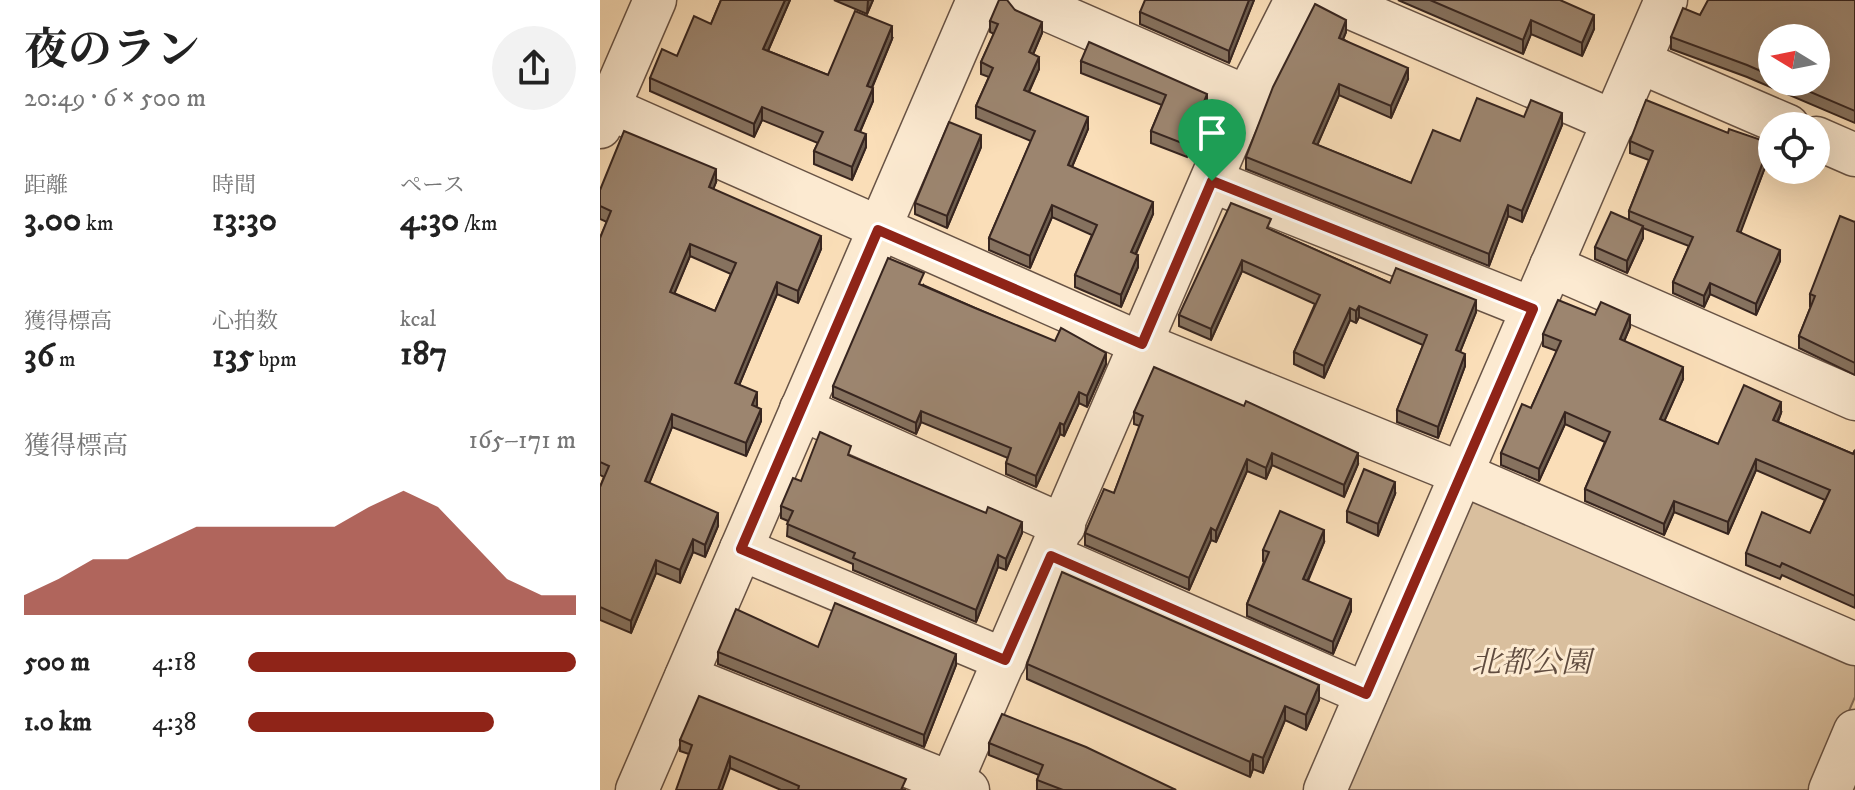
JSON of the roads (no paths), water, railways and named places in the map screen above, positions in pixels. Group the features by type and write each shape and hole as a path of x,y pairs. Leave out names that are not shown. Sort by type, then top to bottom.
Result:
{"street":[{"path":"655,0 603,113 1142,344 1462,474 1855,644"},
{"path":"637,790 978,0"},
{"path":"1025,0 1247,97"},
{"path":"686,677 956,788 1005,660 1247,97 1296,0"},
{"path":"1333,0 1615,122"},
{"path":"1325,790 1666,0"},
{"path":"1640,62 1758,113"},
{"path":"1830,144 1855,155"},
{"path":"1212,181 1533,309"},
{"path":"1551,266 1855,399"},
{"path":"801,409 1057,541 1366,694"},
{"path":"741,549 1005,660"},
{"path":"1830,790 1855,731"}],"park label":[{"name":"北都公園","path":"1531,662"}]}
